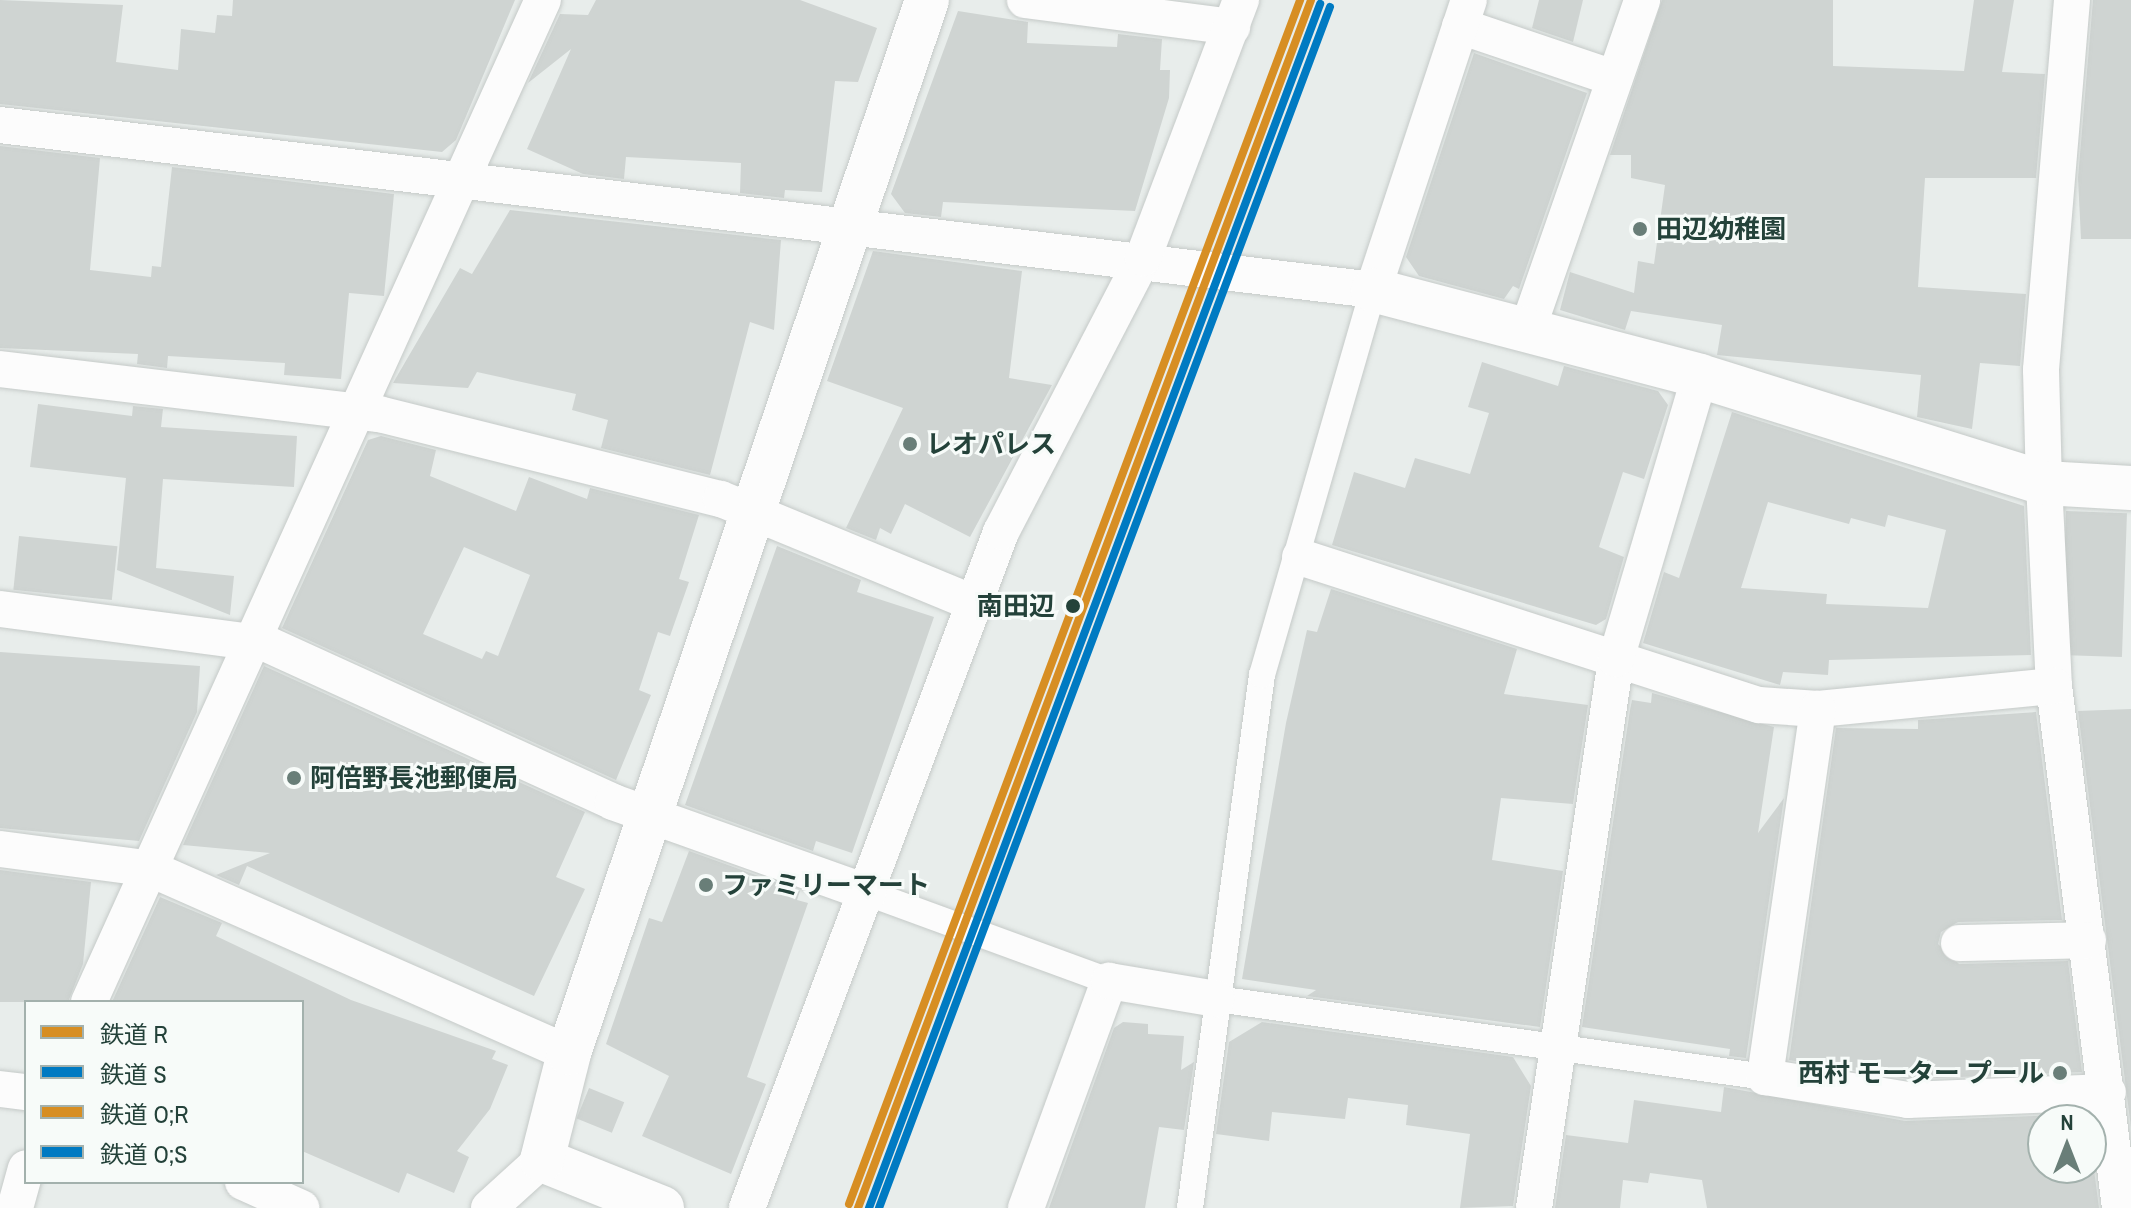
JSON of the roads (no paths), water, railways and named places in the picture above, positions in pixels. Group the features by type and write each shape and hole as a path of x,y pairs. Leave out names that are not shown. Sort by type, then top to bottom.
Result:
{"street":[{"path":"90,1000 543,0"},
{"path":"489,1208 542,1160 569,1053 927,0"},
{"path":"747,1208 868,893 973,603 1032,464 1090,370 1143,258 1236,13 1025,0"},
{"path":"1528,328 1642,0"},
{"path":"2072,0 2041,370 2044,483 2054,686 2108,1092 2120,1208"},
{"path":"1190,1208 1262,675 1300,557 1373,290 1465,13 1614,78"},
{"path":"0,125 1143,258 1373,290 1528,328 1700,376 2044,483 2131,488"},
{"path":"0,369 359,411 754,510 973,603"},
{"path":"1534,1208 1616,659 1700,376"},
{"path":"1300,557 1759,705 1818,709 2054,686"},
{"path":"0,609 251,642 650,818 1109,981 1217,999 1558,1045 1908,1100 2108,1092"},
{"path":"1765,1077 1818,709"},
{"path":"0,849 151,869 569,1053"},
{"path":"1959,943 2088,940"},
{"path":"1026,1208 1109,981"},
{"path":"0,1089 24,1092"},
{"path":"542,1160 662,1208"},
{"path":"15,1208 24,1175"},
{"path":"247,1184 301,1208"}],"rail line":[{"name":"O;R","path":"849,1204 1300,0"},
{"name":"R","path":"858,1208 1311,0"},
{"name":"S","path":"869,1208 1320,4"},
{"name":"O;S","path":"879,1208 1330,7"}],"place":[{"name":"田辺幼稚園","path":"1640,229"},
{"name":"レオパレス","path":"910,444"},
{"name":"南田辺","path":"1073,606"},
{"name":"阿倍野長池郵便局","path":"294,778"},
{"name":"ファミリーマート","path":"706,885"},
{"name":"西村 モーター プール","path":"2060,1073"}]}
